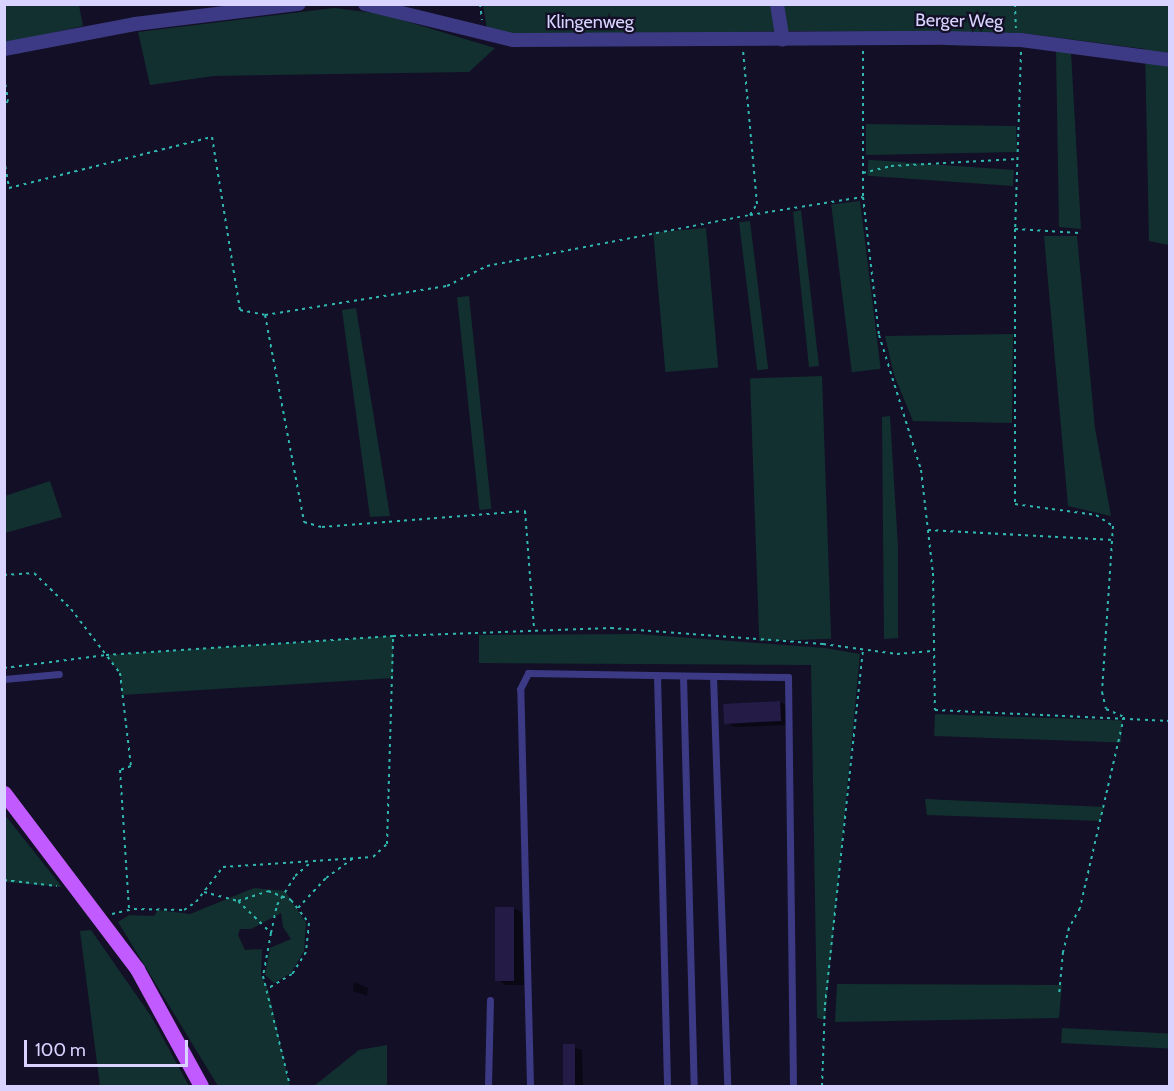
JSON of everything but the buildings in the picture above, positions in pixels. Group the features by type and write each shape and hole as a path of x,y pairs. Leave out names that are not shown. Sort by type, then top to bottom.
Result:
{"main road":[{"path":"4,793 78,886 155,998 201,1086"}],"street":[{"path":"4,50 135,24 299,4"},
{"name":"Klingenweg","path":"365,4 513,40 783,40"},
{"path":"777,4 783,40"},
{"name":"Berger Weg","path":"783,40 1019,40 1170,60"}],"lane":[{"path":"4,680 59,674"},
{"path":"530,1086 520,689 528,674 788,677 793,1086"},
{"path":"657,675 667,1086"},
{"path":"683,676 694,1086"},
{"path":"713,676 726,1086"},
{"path":"488,1086 490,1000"}],"path":[{"path":"1015,4 1019,40 1015,229 1015,504 1096,515 1113,526 1114,540 1102,692 1106,709 1124,717"},
{"path":"863,39 863,196 879,335 890,376 914,437 928,530 933,573 932,651 935,710 1124,717 1170,721"},
{"path":"742,41 757,204 750,215"},
{"path":"4,77 8,100 4,110"},
{"path":"4,159 9,188 212,137 240,310 265,315 447,286 487,266 750,215 863,196"},
{"path":"863,173 891,166 1017,159"},
{"path":"1015,229 1079,233"},
{"path":"265,315 304,522 322,527 525,511 534,629"},
{"path":"928,530 1114,540"},
{"path":"4,575 33,573 71,609 120,673 131,766 120,770 129,910"},
{"path":"4,668 106,655 534,629 622,629 823,644 863,652 897,654 932,651"},
{"path":"100,917 129,910 184,910 204,892 223,867 373,857 387,844 393,636"},
{"path":"822,1086 825,1005 863,652"},
{"path":"1059,995 1063,952 1069,928 1080,908 1124,717"},
{"path":"298,908 326,878 354,858"},
{"path":"290,1086 263,976 271,933 282,896 312,861"},
{"path":"4,880 78,886"},
{"path":"204,892 238,900 268,891 282,896 298,908 309,923 306,952 292,974 268,989"},
{"path":"238,900 271,933"}],"green space":[{"path":"5,5 79,5 83,26 5,43"},
{"path":"483,5 1169,5 1169,245 1149,241 1145,49 1022,33 796,31 515,36 487,29"},
{"path":"334,8 382,14 495,48 469,72 214,76 150,85 138,32"},
{"path":"1056,50 1071,52 1081,229 1059,227"},
{"path":"866,124 1016,126 1017,152 866,155"},
{"path":"868,160 1014,170 1013,186 867,176"},
{"path":"860,201 881,369 852,372 831,205"},
{"path":"801,210 819,366 809,367 793,212"},
{"path":"750,221 768,369 757,370 739,222"},
{"path":"706,228 718,367 665,372 653,233"},
{"path":"1044,236 1077,236 1095,428 1111,516 1068,506"},
{"path":"469,296 491,509 479,510 457,297"},
{"path":"356,308 390,516 370,517 342,310"},
{"path":"1013,334 1012,423 913,421 894,375 885,336"},
{"path":"822,376 831,639 759,641 750,379"},
{"path":"890,416 898,547 898,638 884,639 882,417"},
{"path":"50,481 62,517 5,533 5,496"},
{"path":"639,634 825,648 860,654 825,1020 817,1018 811,665 479,663 479,635"},
{"path":"393,636 393,678 122,695 120,673 106,655"},
{"path":"935,714 1122,721 1121,743 934,736"},
{"path":"925,799 1104,807 1100,821 927,815"},
{"path":"5,815 62,887 5,882"},
{"path":"254,888 285,891 306,923 304,951 291,973 274,983 265,975 270,948 291,939 283,927 281,913 251,929 240,929 238,935 245,950 262,949 261,975 268,989 290,1086 218,1086 118,922 129,915 154,916 158,910 190,914"},
{"path":"91,930 151,1016 189,1086 100,1086 80,931"},
{"path":"837,984 1062,985 1059,1018 835,1022"},
{"path":"1062,1028 1169,1034 1168,1049 1061,1043"},
{"path":"387,1045 387,1086 314,1086 359,1050"}]}
